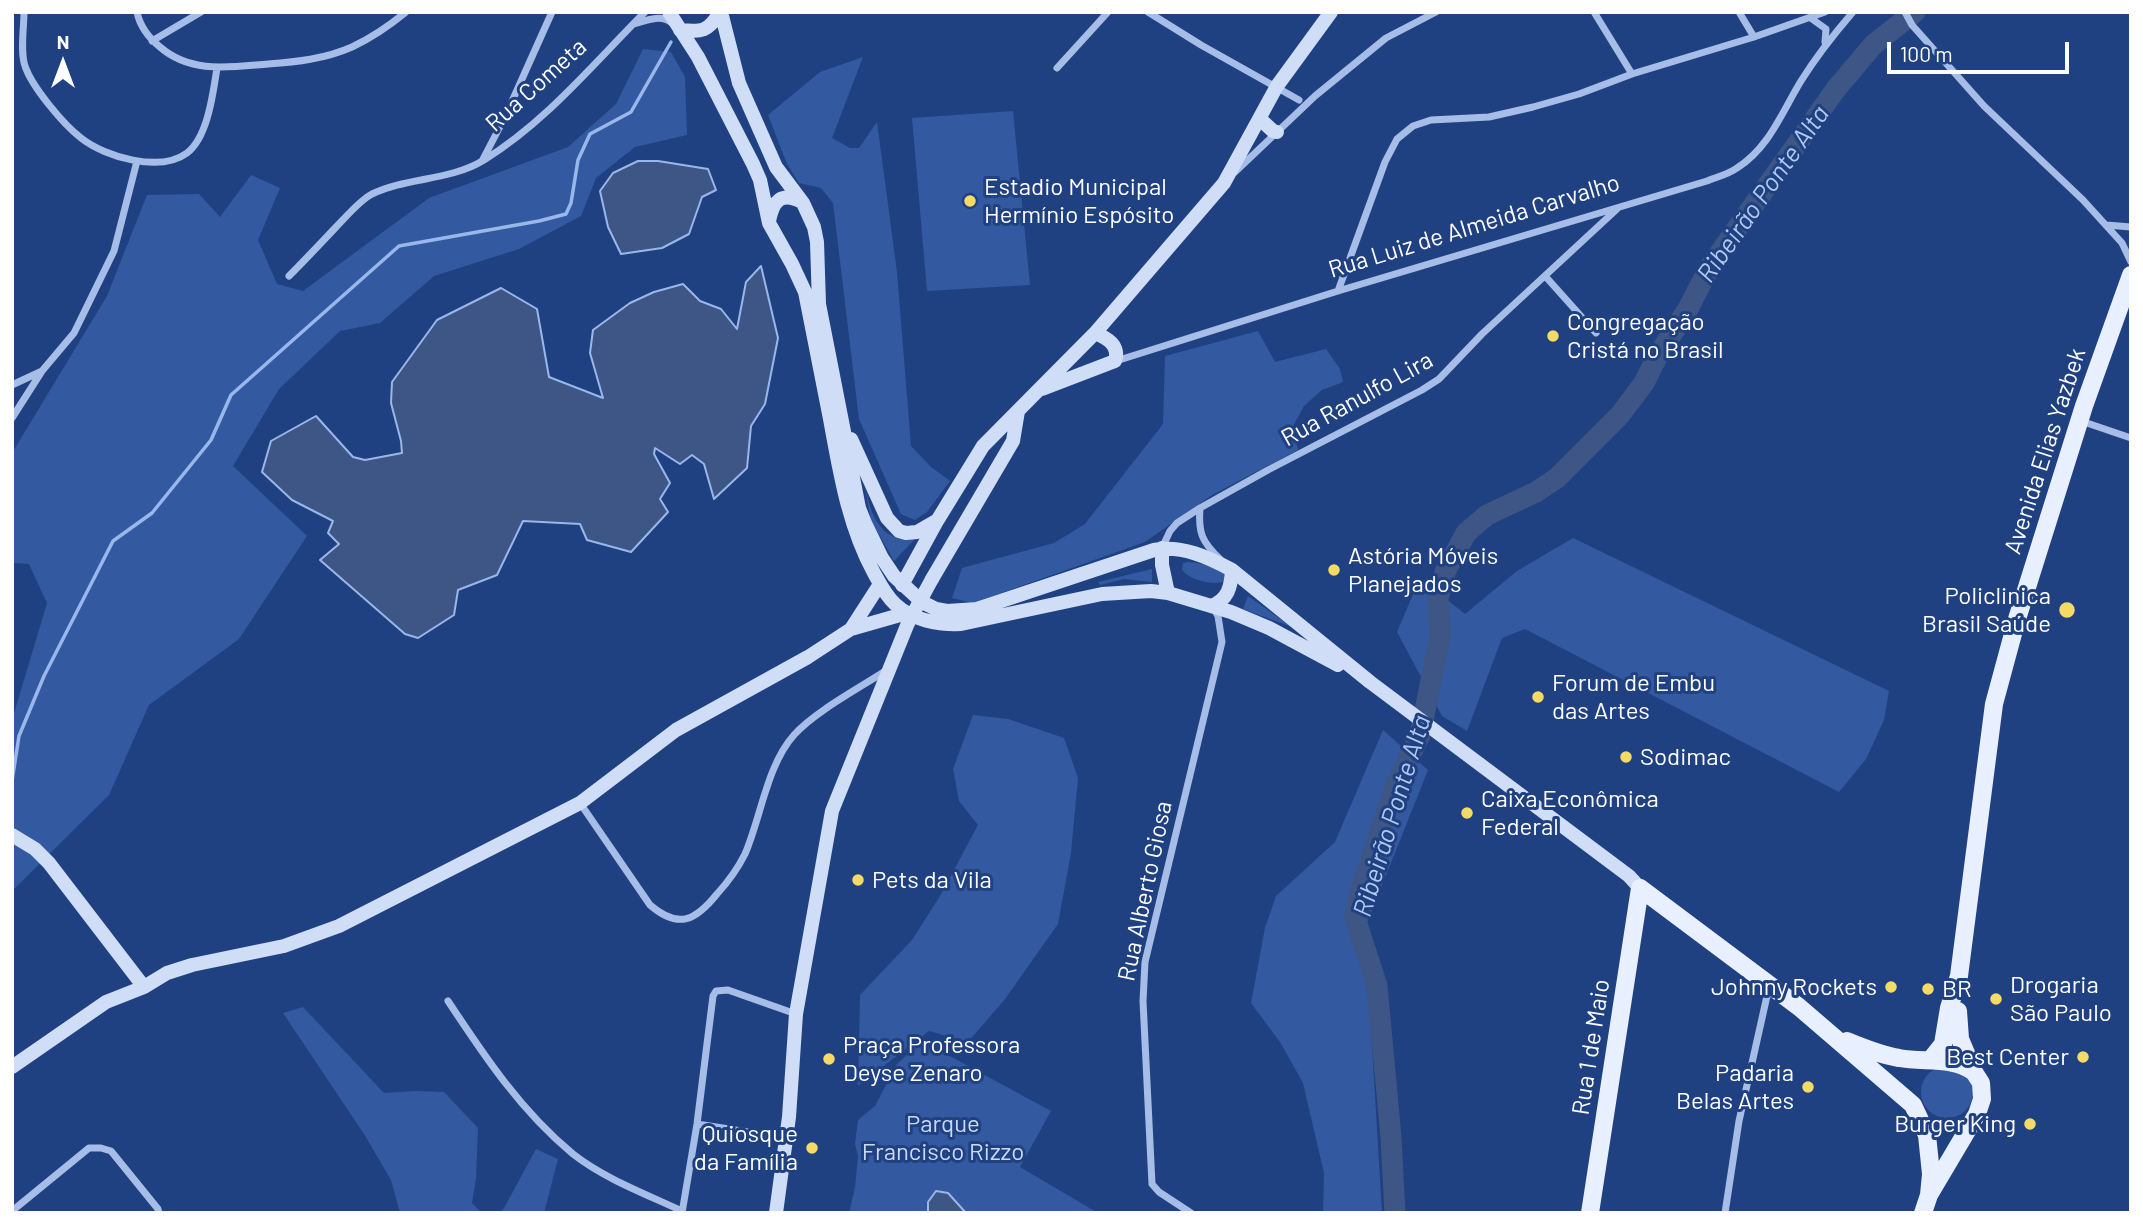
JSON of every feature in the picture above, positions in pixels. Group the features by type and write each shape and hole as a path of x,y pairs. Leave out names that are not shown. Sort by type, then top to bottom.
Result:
{"main road":[{"name":"Avenida Elias Yazbek","path":"1923,1213 1929,1195 1969,1128 1983,1091 1958,1032 1959,976 1994,704 2017,619 2080,421 2131,275"},
{"path":"1640,888 1799,1007 1913,1105 1927,1135 1931,1174 1929,1195"},
{"name":"Rua 1 de Maio","path":"1590,1213 1640,888"},
{"path":"1635,919 1644,910 1663,905"},
{"name":"Avenida Elias Yazbek","path":"1931,1059 1943,1044 1959,976"},
{"path":"1833,1035 1885,1055 1959,1064 1974,1072"}],"street":[{"path":"24,12 25,66 48,104 81,138 107,152 137,161 171,161 187,153 198,141 211,100 217,68"},
{"path":"136,12 152,41 169,55 185,62 217,68 318,58 351,48 383,30 406,12"},
{"path":"152,41 201,12"},
{"path":"481,161 505,117 552,12"},
{"name":"Rua Cometa","path":"289,276 371,195 390,187 460,171 481,161 514,139 538,119 645,12"},
{"path":"669,12 698,57 753,164 760,180 769,223 805,292 847,506 861,549 880,584 907,618"},
{"path":"633,24 655,18 667,19 680,30 694,31 712,26 720,12"},
{"path":"720,12 738,83 776,167 803,203 814,227 817,242 818,295 862,516 882,558 902,585 922,602 947,611 977,609 1162,548 1208,557 1231,570"},
{"path":"1057,68 1108,12"},
{"path":"1147,12 1300,100 1314,96"},
{"path":"1224,183 1277,86 1331,12"},
{"path":"902,585 937,520 983,446 1095,333 1224,183 1314,96 1386,38 1436,12"},
{"path":"1594,12 1632,74"},
{"path":"1739,12 1754,37"},
{"path":"1338,291 1385,162 1396,139 1413,126 1432,120 1489,117 1533,107 1812,19 1825,12"},
{"name":"Rua Luiz de Almeida Carvalho","path":"1039,391 1115,361 1338,291 1707,181 1737,169 1756,152 1776,127 1800,82 1824,46 1853,12"},
{"path":"1905,12 1912,25 1984,106 2069,186 2122,243 2131,262"},
{"path":"1812,19 1826,29 1824,46"},
{"path":"1297,114 1300,100"},
{"path":"1260,119 1277,132"},
{"path":"12,418 42,371 74,333 114,251 137,161"},
{"path":"769,223 772,206 781,198 788,197 803,203"},
{"name":"Rua Ranulfo Lira","path":"1162,548 1177,523 1200,508 1439,379 1482,334 1620,206"},
{"path":"2105,225 2131,227"},
{"path":"1546,277 1595,333"},
{"path":"1095,333 1113,344 1117,355 1115,361"},
{"path":"1080,348 1083,367 1088,373"},
{"path":"12,385 42,371"},
{"path":"776,1213 787,1138 796,1014 832,811 907,618 1013,441 1018,411"},
{"path":"2080,421 2131,438"},
{"path":"843,422 893,525 906,533 917,532 937,520"},
{"path":"983,446 1013,441"},
{"path":"1200,508 1199,527 1203,540 1231,570 1370,682 1619,868 1640,888"},
{"path":"1162,548 1162,565 1168,593"},
{"path":"1212,606 1220,602 1230,588 1231,570"},
{"path":"851,629 880,584"},
{"path":"12,1067 106,1002 144,987 167,973 284,947 339,926 580,803 676,730 808,657 851,629 907,618 961,624 1102,594 1136,591 1168,593 1212,606 1269,628 1370,682"},
{"name":"Rua Alberto Giosa","path":"1191,1213 1159,1192 1152,1184 1143,1001 1145,962 1150,936 1222,642 1218,616 1212,606"},
{"path":"580,803 650,905 662,915 676,919 690,918 703,911 727,882 744,855 777,763 793,736 806,724 889,669"},
{"path":"12,835 36,849 49,863 144,987"},
{"path":"1725,1213 1739,1121 1769,986"},
{"path":"449,1001 492,1066 530,1114 566,1147 609,1177 682,1212 697,1124 713,996 716,991 728,990 796,1014"},
{"path":"697,1124 787,1138"},
{"path":"15,1211 89,1148 101,1148 111,1151 159,1213"}],"green space":[{"path":"643,49 671,52 685,77 687,135 635,147 596,178 581,216 519,249 434,276 380,323 340,331 279,389 233,466 307,536 239,639 149,705 109,795 12,891 12,720 47,603 29,564 12,563 12,453 107,296 147,195 199,194 220,217 251,175 280,188 258,240 277,284 303,291 429,198 568,147 616,104"},
{"path":"863,57 832,138 850,148 859,148 877,122 897,272 911,446 931,467 950,481 927,512 915,520 901,514 859,419 833,203 821,188 799,183 787,164 768,115 820,72"},
{"name":"Estadio Municipal Hermínio Espósito","path":"1013,111 1030,285 927,291 912,118"},
{"path":"1258,331 1275,362 1326,349 1340,369 1343,382 1322,390 1304,406 1293,426 1298,450 1212,495 1145,542 973,603 952,598 962,568 1054,543 1085,524 1163,424 1165,356"},
{"path":"864,483 874,516 883,530 900,539 916,538 894,561 871,520"},
{"path":"1573,538 1889,691 1884,720 1866,759 1839,792 1525,629 1502,638 1467,731 1442,716 1397,632 1420,578 1465,614 1517,571"},
{"path":"1183,563 1214,568 1228,577 1227,581 1209,583 1197,580 1182,570"},
{"path":"1152,569 1152,582 1124,579 1100,585 1098,582"},
{"path":"1248,596 1292,627 1243,609"},
{"path":"973,715 1008,719 1064,738 1078,778 1071,853 1058,924 1005,999 968,1042 929,1031 858,1086 860,995 912,940 940,896 978,825 959,801 953,769"},
{"path":"1383,730 1428,770 1365,928 1382,1213 1323,1213 1324,1173 1303,1083 1280,1042 1251,1003 1265,928 1276,896 1335,842"},
{"path":"303,1007 384,1093 444,1092 478,1128 472,1203 482,1213 400,1213 391,1180 364,1134 283,1013"},
{"name":"Parque Francisco Rizzo","path":"922,1041 1051,1111 1020,1167 1098,1213 849,1213 858,1156 855,1144 858,1120 875,1106 897,1064"},
{"path":"1947,1066 1957,1068 1965,1074 1971,1082 1971,1102 1965,1110 1957,1116 1947,1118 1937,1116 1929,1110 1923,1102 1921,1092 1923,1082 1929,1074 1937,1068"},
{"path":"536,1149 558,1159 544,1213 499,1213 504,1208"}],"shaded area":[{"path":"638,161 658,161 708,169 716,190 702,197 689,234 662,248 621,254 608,227 600,191 613,173"},
{"path":"761,266 778,338 765,404 751,426 747,468 714,499 704,464 692,455 680,464 655,448 654,454 670,483 660,499 668,512 631,552 587,540 580,524 523,521 497,575 458,590 454,615 418,638 405,634 320,560 339,544 328,533 333,521 292,500 262,472 271,441 316,416 353,457 365,460 402,453 391,403 392,382 437,320 501,288 537,309 549,377 603,398 590,353 593,330 630,303 654,292 683,284 700,301 721,309 737,329 746,282"},
{"path":"936,1191 948,1193 966,1213 928,1213 928,1202"}],"waterway":[{"name":"Ribeirão Ponte Alta","path":"1395,1213 1377,986 1355,918 1359,895 1395,787 1420,735 1440,636 1438,598 1445,572 1466,533 1487,515 1536,492 1557,478 1620,415 1644,383 1709,268 1836,89 1874,44 1915,12"},
{"path":"12,781 19,736 44,676 113,541 152,513 211,440 231,395 399,246 566,214 571,203 578,160 590,134 631,112 671,42"}],"place":[{"name":"Estadio Municipal Hermínio Espósito","path":"970,201"},
{"name":"Congregação Cristá no Brasil","path":"1553,336"},
{"name":"Astória Móveis Planejados","path":"1334,570"},
{"name":"Policlinica Brasil Saúde","path":"2067,610"},
{"name":"Forum de Embu das Artes","path":"1538,697"},
{"name":"Sodimac","path":"1626,757"},
{"name":"Caixa Econômica Federal","path":"1467,813"},
{"name":"Pets da Vila","path":"858,880"},
{"name":"Johnny Rockets","path":"1891,987"},
{"name":"BR","path":"1928,989"},
{"name":"Drogaria São Paulo","path":"1996,999"},
{"name":"Best Center","path":"2083,1057"},
{"name":"Praça Professora Deyse Zenaro","path":"829,1059"},
{"name":"Padaria Belas Artes","path":"1808,1087"},
{"name":"Burger King","path":"2030,1124"},
{"name":"Quiosque da Família","path":"812,1148"}]}
